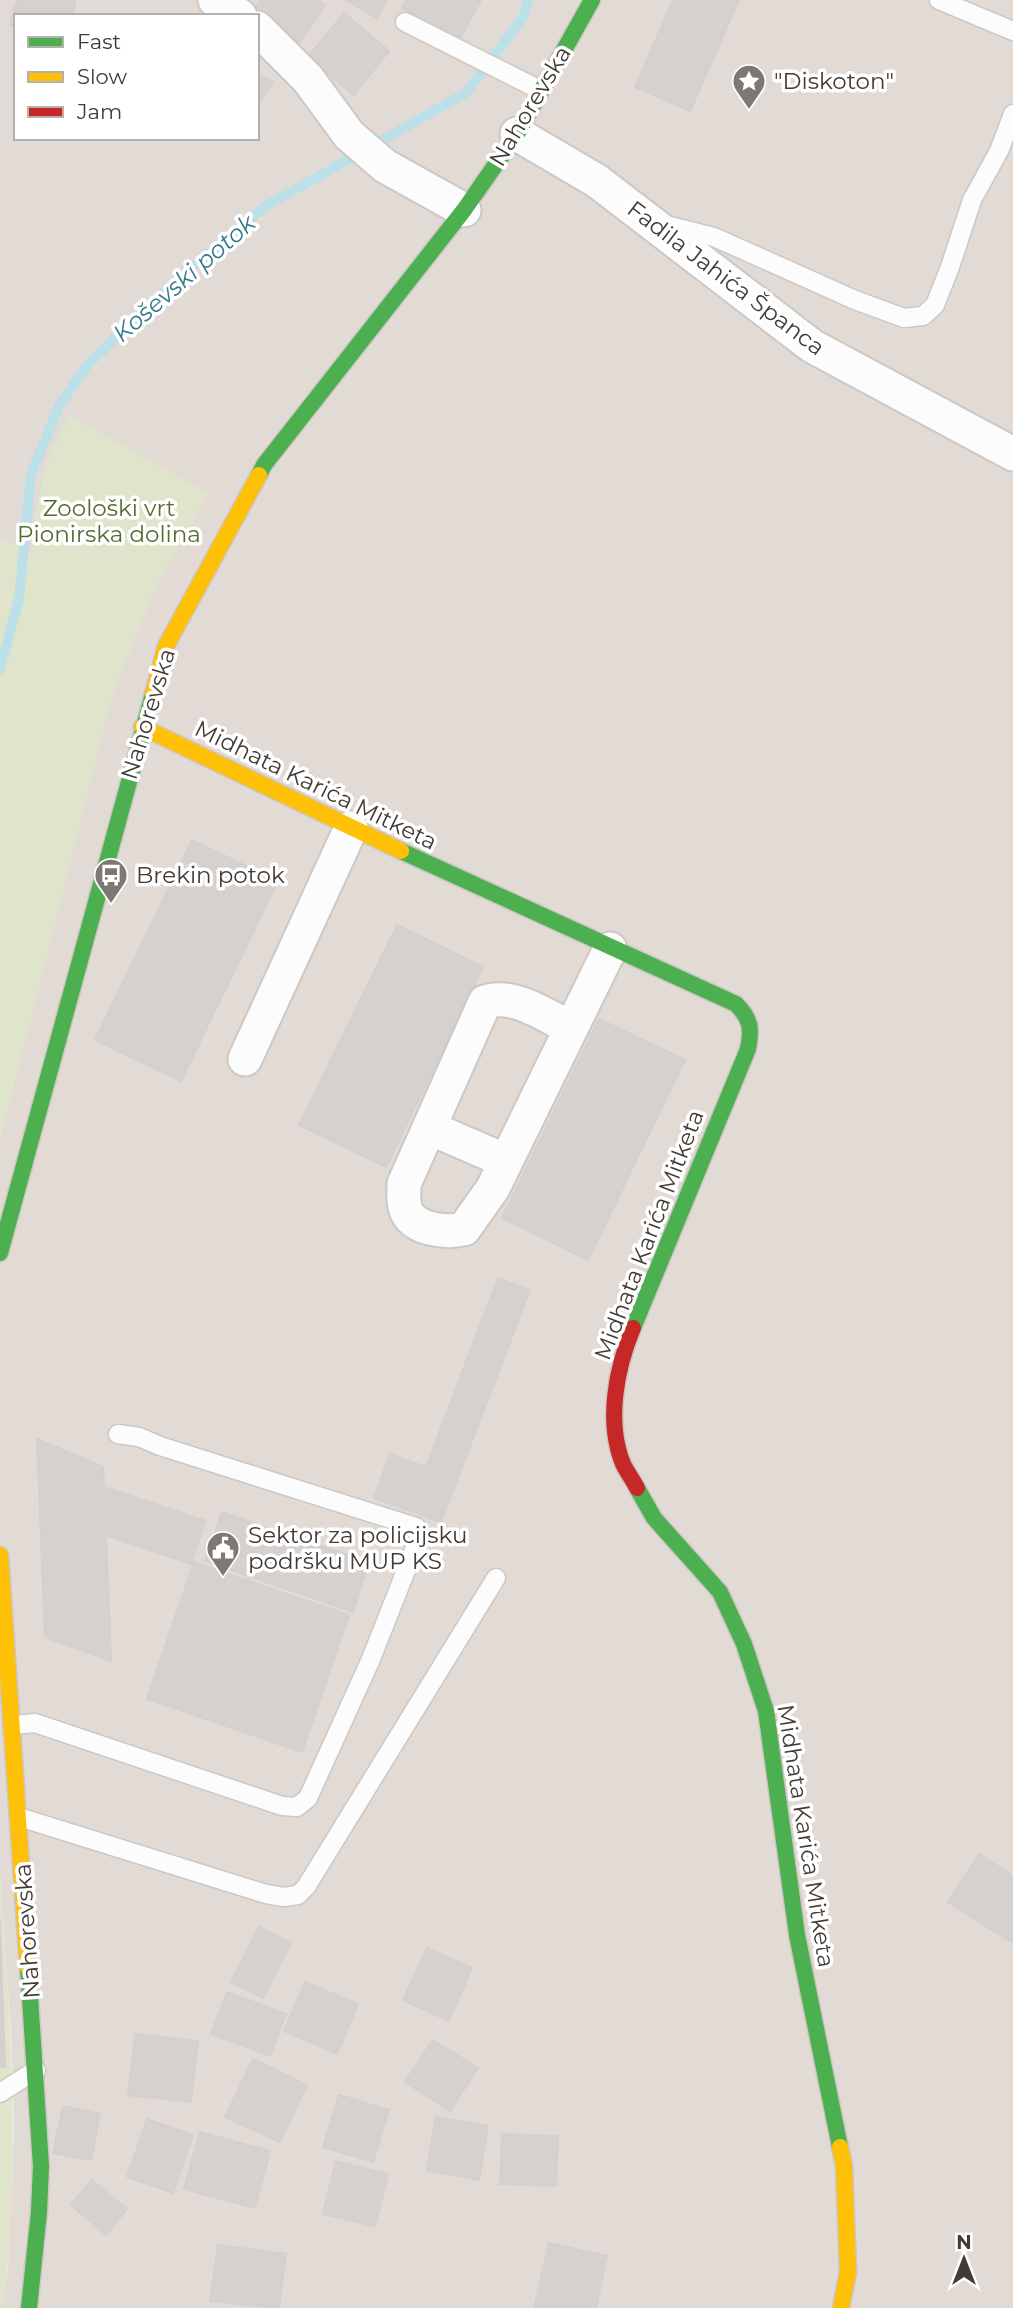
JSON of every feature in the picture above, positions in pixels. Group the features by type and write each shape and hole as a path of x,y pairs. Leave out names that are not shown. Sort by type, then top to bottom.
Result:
{"street":[{"path":"215,0 237,14"},
{"name":"Nahorevska","path":"0,1253 166,646 264,464 464,210 517,134 591,1"},
{"path":"259,30 308,79 349,135 385,166 464,210"},
{"name":"Fadila Jahića Španca","path":"517,134 597,181 812,346 1013,454"},
{"name":"Midhata Karića Mitketa","path":"142,727 610,949 736,1004 747,1014 753,1026 748,1049 627,1343 617,1380 615,1429 623,1463 654,1518 720,1592 744,1644 766,1711 797,1935 844,2166 848,2272 841,2308"},
{"path":"245,1059 351,828"},
{"path":"571,1028 522,1004 494,999 485,1003 404,1184 405,1209 412,1219 441,1231 464,1229 493,1188 610,949"},
{"path":"430,1128 506,1161"},
{"name":"Nahorevska","path":"0,1555 41,2166 29,2308"}],"lane":[{"path":"939,0 1013,31"},
{"path":"405,22 540,90"},
{"path":"649,220 714,237 855,300 904,318 923,316 935,305 972,200 999,151 1013,114"},
{"path":"13,1725 35,1723 282,1806 297,1807 308,1798 372,1659 418,1541 420,1533 416,1527 160,1446 149,1440 118,1434"},
{"path":"19,1817 266,1894 284,1897 298,1895 313,1875 496,1578"},
{"path":"0,2093 36,2070"}],"shaded area":[{"path":"0,0 1013,0 1013,2308 2,2308 8,2271 14,2131 12,2047 0,1877 0,1141 113,691 158,581 209,493 47,460 35,517 32,551 0,539"}],"green space":[{"name":"Zoološki vrt Pionirska dolina","path":"69,415 209,493 158,581 113,691 0,1141 0,539 32,551 35,517 47,460"},
{"path":"0,1877 12,2112 10,2235 2,2308 0,2308"}],"building":[{"path":"17,0 76,0 72,14 14,14 14,26 10,25"},
{"path":"260,0 317,0 325,5 296,48 259,23 259,14 250,14"},
{"path":"346,0 387,0 377,18"},
{"path":"406,0 481,0 460,39 402,8"},
{"path":"673,0 739,0 690,111 635,87"},
{"path":"344,13 389,51 354,95 308,57"},
{"path":"259,74 273,82 259,104"},
{"path":"192,840 278,881 181,1081 95,1040"},
{"path":"397,925 483,967 386,1167 299,1125"},
{"path":"599,1019 685,1060 588,1260 502,1218"},
{"path":"498,1278 530,1290 441,1522 374,1498 390,1454 426,1467"},
{"path":"37,1439 103,1467 104,1487 205,1521 191,1564 106,1535 111,1661 45,1637"},
{"path":"222,1512 369,1562 353,1612 205,1561"},
{"path":"194,1562 349,1615 302,1752 147,1699"},
{"path":"979,1854 1013,1876 1013,1943 948,1902"},
{"path":"0,1919 5,2067 0,2067"},
{"path":"259,1927 291,1943 263,1998 231,1982"},
{"path":"427,1948 472,1968 449,2021 403,2000"},
{"path":"305,1982 358,2004 337,2054 284,2031"},
{"path":"227,1992 286,2014 270,2056 211,2034"},
{"path":"135,2034 198,2041 191,2102 128,2095"},
{"path":"433,2040 478,2068 450,2111 405,2082"},
{"path":"253,2059 307,2085 280,2142 225,2117"},
{"path":"339,2095 389,2110 373,2162 323,2147"},
{"path":"63,2106 100,2114 91,2160 53,2153"},
{"path":"436,2117 488,2126 479,2180 427,2170"},
{"path":"147,2119 193,2135 173,2193 127,2177"},
{"path":"200,2132 270,2151 255,2208 184,2189"},
{"path":"502,2134 558,2136 556,2186 500,2184"},
{"path":"336,2161 388,2174 375,2226 323,2214"},
{"path":"92,2180 127,2209 106,2235 71,2205"},
{"path":"549,2243 607,2256 596,2308 534,2308"},
{"path":"218,2245 286,2254 279,2308 210,2301"}],"waterway":[{"name":"Koševski potok","path":"0,669 19,599 31,474 59,406 88,364 167,289 264,207 466,93 524,16 528,0"}],"traffic: fast":[{"path":"259,475 264,465 464,210 517,134 592,0"},
{"path":"0,1253 153,694"},
{"path":"401,851 736,1004 745,1015 750,1030 748,1049 633,1328"},
{"path":"637,1488 654,1518 720,1592 744,1644 766,1711 797,1935 840,2147"},
{"path":"28,1967 41,2166 29,2308"}],"traffic: slow":[{"path":"153,694 166,646 259,475"},
{"path":"142,727 401,851"},
{"path":"0,1555 28,1967"},
{"path":"840,2147 844,2166 848,2272 841,2308"}],"traffic: jam":[{"path":"633,1328 618,1378 614,1413 618,1448 623,1464 637,1488"}],"place":[{"name":"\"Diskoton\"","path":"749,111"},
{"name":"Brekin potok","path":"111,905"},
{"name":"Sektor za policijsku podršku MUP KS","path":"223,1578"}]}
